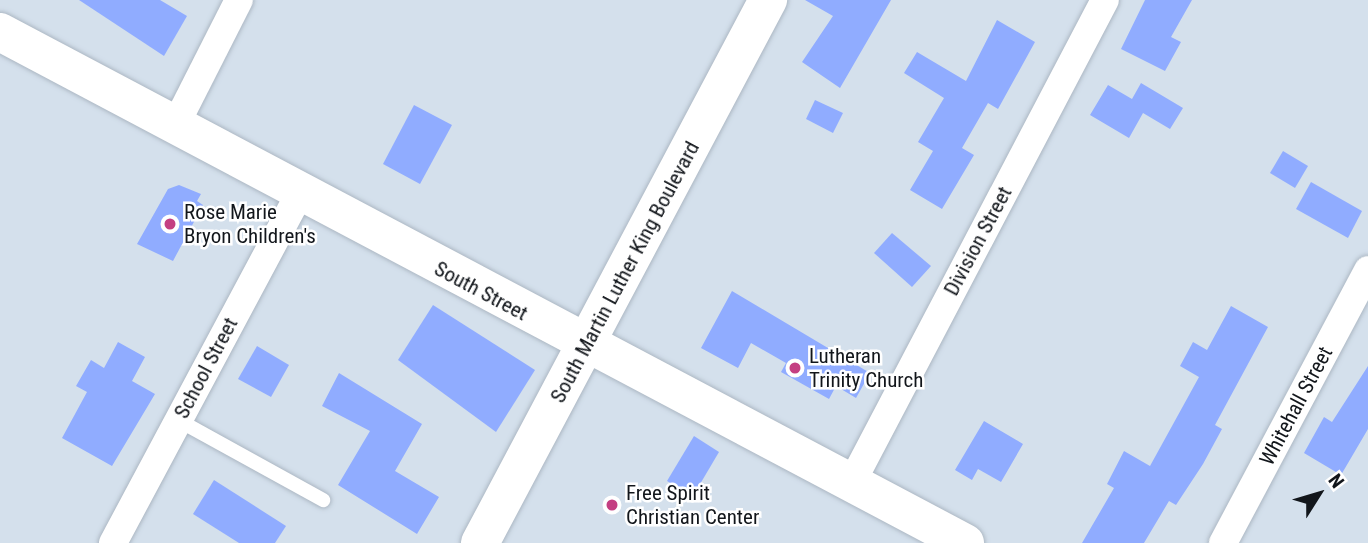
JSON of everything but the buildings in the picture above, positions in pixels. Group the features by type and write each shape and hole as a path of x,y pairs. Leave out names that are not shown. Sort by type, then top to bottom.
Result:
{"street":[{"path":"175,126 239,0"},
{"name":"South Martin Luther King Boulevard","path":"480,543 768,0"},
{"name":"Division Street","path":"852,482 1105,0"},
{"name":"South Street","path":"3,40 175,126 585,347 852,482 965,543"},
{"name":"School Street","path":"113,543 299,194"},
{"name":"Whitehall Street","path":"1223,543 1368,270"}],"lane":[{"path":"178,420 323,500"}],"place":[{"name":"Rose Marie Bryon Children's","path":"170,224"},
{"name":"Lutheran Trinity Church","path":"795,368"},
{"name":"Free Spirit Christian Center","path":"612,505"}]}
